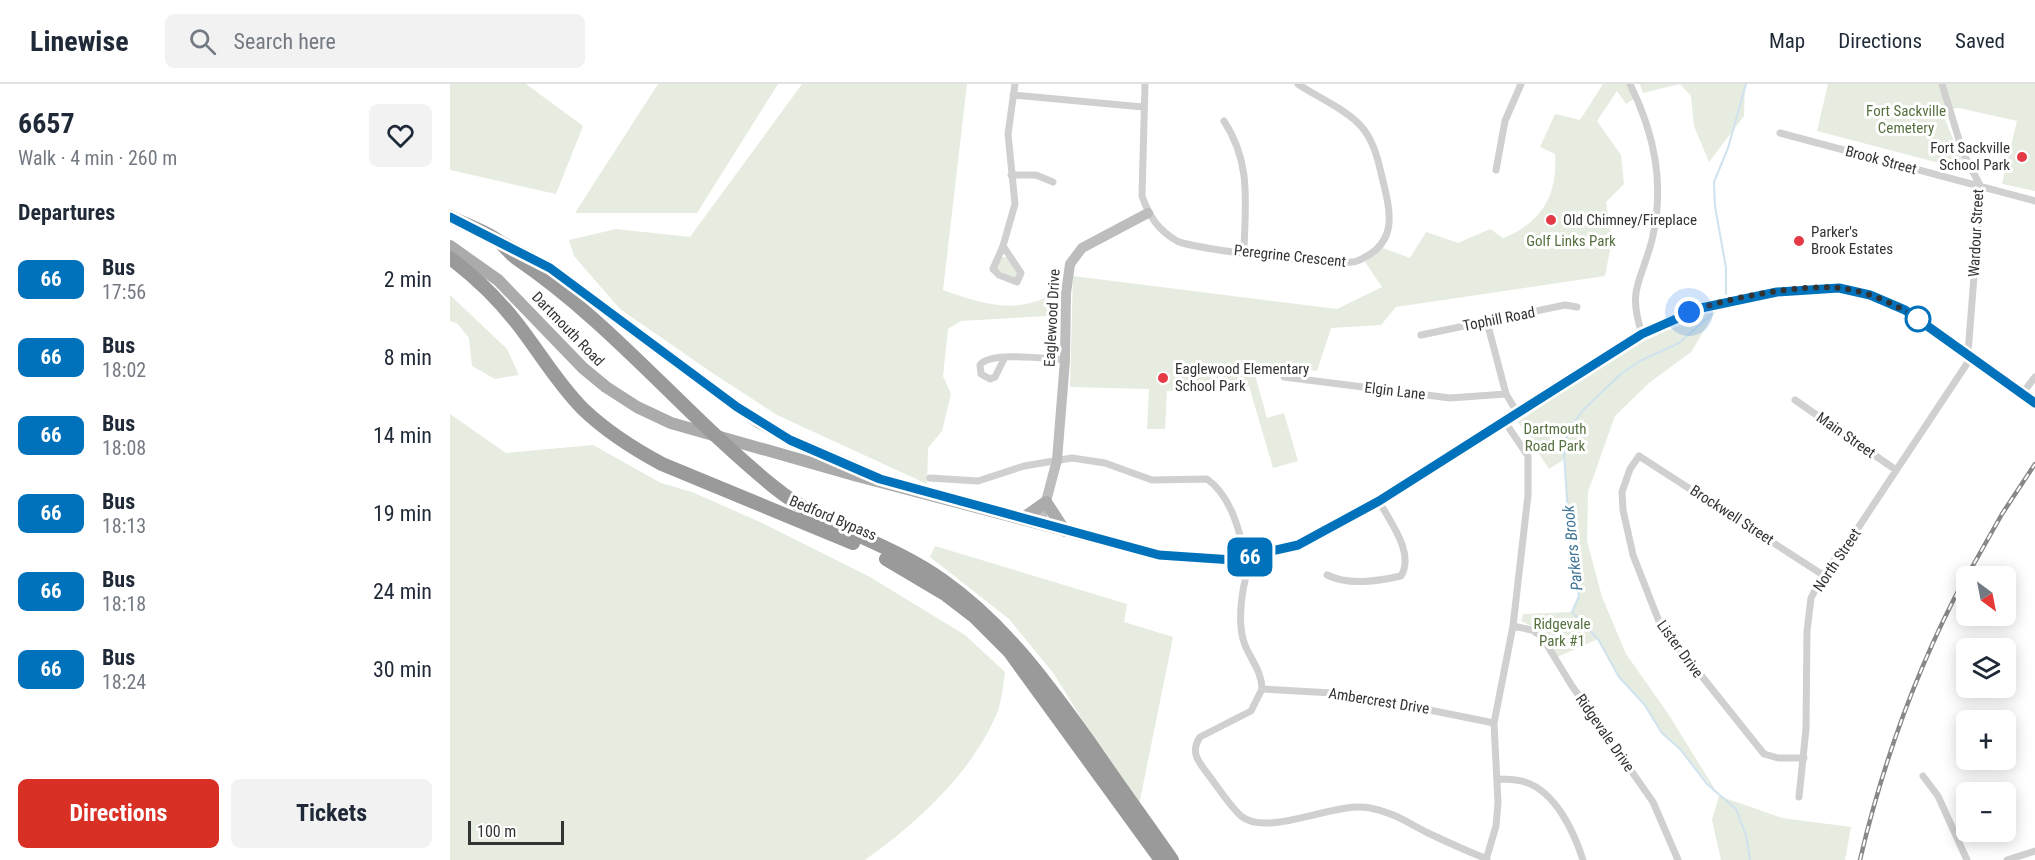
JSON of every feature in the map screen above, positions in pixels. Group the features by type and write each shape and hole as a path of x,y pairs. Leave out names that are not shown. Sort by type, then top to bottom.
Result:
{"highway":[{"name":"Bedford Bypass","path":"450,217 496,239 513,256 548,279 584,308 774,488 819,518 908,559 939,578 981,609 1009,637 1045,680 1172,860"},
{"name":"Bedford Bypass","path":"450,258 490,294 516,322 562,386 583,408 633,448 662,464 875,553 923,579 975,617 1028,674 1161,860"}],"main road":[{"name":"Dartmouth Road","path":"496,239 550,268 756,421 790,440 880,479"},
{"name":"Dartmouth Road","path":"450,246 498,280 583,368 606,387 637,407 671,423 1159,555 1244,558 1298,545 1379,501 1642,334 1677,316 1730,300 1785,291 1839,288 1870,295 1905,310 1970,354 2035,403"},
{"path":"1022,519 1046,502 1065,531"}],"street":[{"path":"1003,246 1021,273 1017,282 999,275 993,269 1003,246 1015,204 1008,134 1015,84"},
{"path":"1145,84 1142,196 1148,213"},
{"name":"Peregrine Crescent","path":"1148,213 1161,230 1191,246 1354,263 1378,248 1389,228 1391,211 1377,155 1360,124 1298,84"},
{"path":"1496,170 1505,121 1521,84"},
{"path":"1630,84 1657,156 1659,190 1651,242 1634,295 1634,309 1642,334"},
{"name":"Wardour Street","path":"1942,84 1948,111 1963,153 1981,187 1970,354"},
{"path":"1013,95 1143,107"},
{"path":"1224,121 1238,145 1244,167 1244,252"},
{"name":"Brook Street","path":"1780,134 2035,201"},
{"path":"1011,175 1036,175 1053,182"},
{"name":"Eaglewood Drive","path":"1040,524 1057,460 1065,360 1066,292 1070,264 1082,248 1148,213"},
{"name":"Tophill Road","path":"1421,335 1565,305 1577,308"},
{"path":"1487,322 1506,394 1518,414"},
{"name":"North Street","path":"1799,797 1804,758 1807,632 1811,598 1823,575 1896,471 1970,354"},
{"path":"1004,359 1025,356 1065,360"},
{"name":"Elgin Lane","path":"1284,377 1450,398 1506,394"},
{"path":"2022,394 2035,377"},
{"name":"Main Street","path":"1795,400 1896,471"},
{"path":"930,478 978,482 1024,466 1086,458 1152,480 1207,479 1225,500 1240,534 1245,579 1240,633 1258,671 1262,689 1251,711 1200,738 1195,745 1195,757 1243,817 1264,824 1346,806 1368,807 1397,815 1425,832 1487,859 1496,826 1497,779 1494,723 1513,626 1529,470 1528,456 1505,422"},
{"name":"Brockwell Street","path":"1639,456 1823,575"},
{"name":"Lister Drive","path":"1639,456 1630,469 1622,492 1623,510 1633,555 1660,624 1764,754 1778,758 1804,758"},
{"path":"1327,575 1339,581 1382,580 1401,576 1406,568 1406,556 1379,501"},
{"path":"1244,558 1245,579"},
{"name":"Ridgevale Drive","path":"1513,626 1532,630 1542,637 1572,686 1653,802 1678,860"},
{"name":"Ambercrest Drive","path":"1262,689 1350,694 1494,723"},
{"path":"1923,776 1938,796 1967,860"},
{"path":"1497,779 1527,782 1539,789 1560,812 1571,830 1583,860"},
{"path":"2007,860 2035,851"}],"green space":[{"path":"450,84 526,84 583,126 556,194 450,170"},
{"path":"658,84 778,84 697,213 575,213"},
{"path":"802,84 967,84 943,290 969,299 1006,306 1032,303 1045,298 1048,316 961,321 948,329 943,376 951,394 942,431 928,448 927,484 777,415 711,372 620,309 574,256 569,240 616,229 690,237"},
{"name":"Golf Links Park","path":"1603,84 1628,84 1635,98 1626,104 1617,91 1597,121 1621,155 1624,184 1606,202 1612,240 1605,276 1396,307 1381,325 1331,328 1317,371 1285,366 1277,370 1253,368 1267,418 1284,413 1298,461 1273,468 1249,386 1167,391 1165,429 1147,429 1149,389 1070,387 1073,276 1337,309 1382,287 1365,262 1383,248 1410,258 1426,232 1458,243 1490,229 1503,238 1528,224 1544,206 1553,183 1555,154 1540,147 1555,114 1580,120"},
{"path":"1640,84 1680,84 1643,93"},
{"path":"1680,84 1745,84 1744,116 1709,162 1694,126 1691,96"},
{"name":"Fort Sackville Cemetery","path":"1828,84 2035,84 2035,191 2002,184 2017,121 1959,108 1941,110 1966,170 1817,131"},
{"path":"1000,257 1006,257 1019,274 1015,279 995,268"},
{"path":"450,295 507,349 519,375 495,379 472,366 469,338 457,323 450,321"},
{"path":"1717,309 1691,352 1649,383 1615,416 1588,492 1587,541 1602,597 1626,654 1667,712 1719,796 1680,749 1662,733 1644,704 1619,677 1598,639 1555,658 1534,627 1521,621 1523,614 1572,612 1579,596 1570,547 1565,459 1549,469 1518,422 1589,373 1639,343 1690,318"},
{"path":"450,414 506,453 593,445 661,483 692,492 760,522 870,577 965,635 1005,672 997,713 973,756 958,776 923,813 865,860 450,860"},
{"path":"935,546 1127,604 1124,622 1173,637 1138,810 1054,674 1009,619 930,557"},
{"path":"1719,796 1782,818 1851,827 1845,860 1721,860 1712,820"}],"waterway":[{"name":"Parkers Brook","path":"1726,294 1726,268 1715,206 1714,182 1728,148 1746,84"},
{"name":"Parkers Brook","path":"1712,314 1679,343 1640,361 1622,373 1583,410 1568,431 1564,454 1570,543 1579,596 1572,612 1598,639 1619,677 1644,704 1662,733 1680,749 1707,784 1736,809 1746,835 1750,860"}],"railway":[{"path":"1973,566 2002,514 2035,464"},
{"path":"1860,860 1891,751 1917,679 1956,596"}],"bus line":[{"name":"66","path":"450,217 519,250 550,268 756,421 790,440 857,467 880,479 1159,555 1233,560 1298,545 1379,501 1642,334 1677,316 1730,300 1794,290 1839,288 1870,295 1905,310 2035,403"}],"place":[{"name":"Fort Sackville School Park","path":"2022,157"},
{"name":"Old Chimney/Fireplace","path":"1551,220"},
{"name":"Parker's Brook Estates","path":"1799,241"},
{"name":"Eaglewood Elementary School Park","path":"1163,378"}],"route":[{"path":"1689,312 1730,300 1777,292 1839,288 1870,295 1905,310 1921,321 1918,319"}],"park label":[{"name":"Dartmouth Road Park","path":"1555,438"},
{"name":"Ridgevale Park #1","path":"1562,632"}]}
